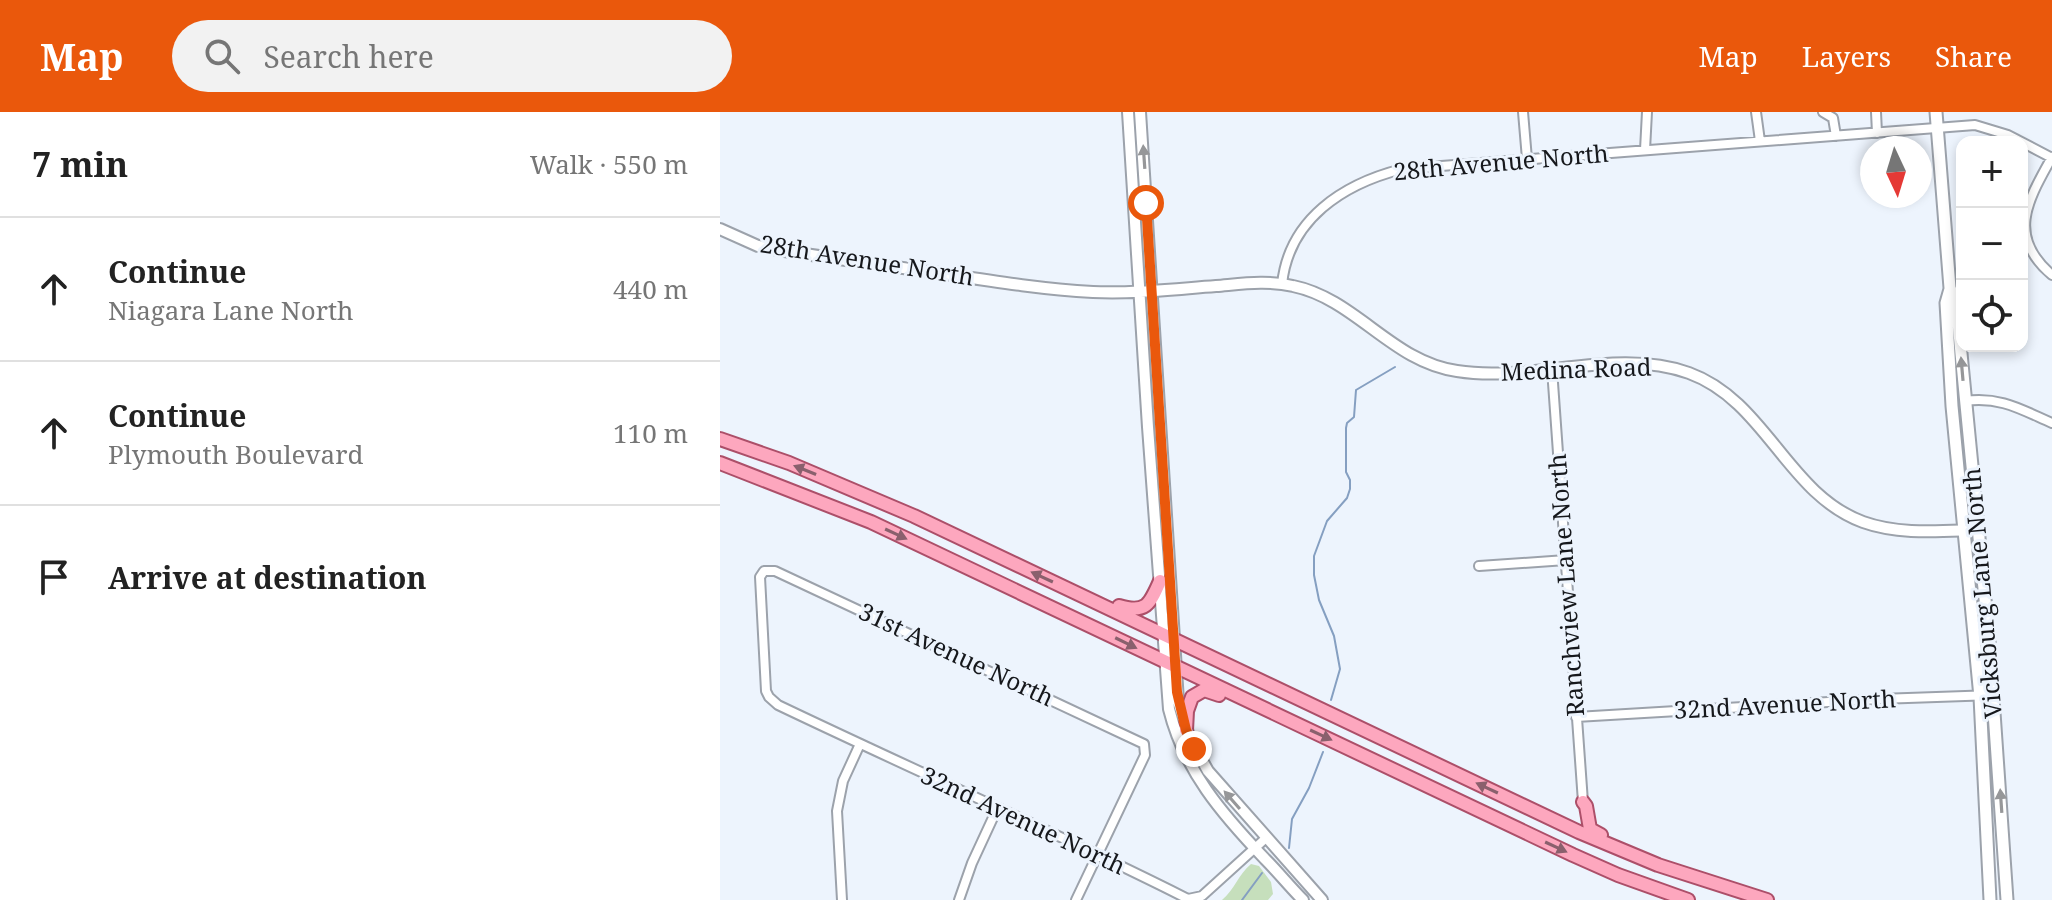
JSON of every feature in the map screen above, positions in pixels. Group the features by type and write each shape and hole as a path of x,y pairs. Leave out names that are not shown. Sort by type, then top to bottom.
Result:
{"main road":[{"name":"Vicksburg Lane North","path":"1936,112 1950,288 1956,302 1994,695 2007,900"},
{"name":"Vicksburg Lane North","path":"1950,288 1946,303 1980,697 1990,900"},
{"path":"720,439 843,485 1544,815 1679,872 1767,900"},
{"path":"720,463 871,522 1573,855 1688,900"},
{"path":"1080,595 1136,610 1150,601 1160,581"},
{"path":"1186,730 1189,702 1196,693 1204,690 1277,715"},
{"path":"1544,815 1575,819 1583,802"},
{"path":"1583,802 1588,824 1593,831 1679,872"}],"street":[{"path":"1128,112 1160,581 1169,636"},
{"path":"1140,112 1169,636 1169,709 1185,757 1201,785 1303,900"},
{"path":"1523,112 1527,159"},
{"path":"1645,150 1647,112"},
{"path":"1756,112 1760,141"},
{"path":"1823,112 1833,118 1836,136"},
{"path":"1876,112 1877,133"},
{"name":"28th Avenue North","path":"720,229 758,246 850,261 1029,286 1092,292 1152,291 1254,283 1282,284 1287,254 1304,225 1347,189 1402,169 1975,125 2024,142 2052,158"},
{"path":"2052,158 2031,195 2025,220 2028,245 2052,275"},
{"name":"Medina Road","path":"1282,284 1310,290 1343,306 1401,350 1436,366 1473,373 1647,364 1688,373 1707,381 1741,405 1811,489 1844,514 1894,530 1978,530"},
{"name":"Ranchview Lane North","path":"1552,369 1583,802"},
{"path":"1965,401 1995,400 2012,404 2052,423"},
{"path":"1479,566 1566,560"},
{"name":"31st Avenue North","path":"769,697 760,577 764,571 775,571 1140,741 1145,747 1145,755 1097,856"},
{"path":"1170,664 1186,730 1208,771 1322,900"},
{"name":"32nd Avenue North","path":"1576,717 1994,695"},
{"name":"32nd Avenue North","path":"769,697 778,705 1193,900 1202,896 1266,838"},
{"path":"842,900 837,811 843,781 860,744"},
{"path":"959,900 997,809"},
{"path":"1076,900 1097,856"}],"green space":[{"path":"1251,864 1259,866 1271,882 1273,894 1268,900 1222,900 1243,873"}],"waterway":[{"path":"1331,700 1340,669 1334,636 1319,600 1314,556 1327,521 1347,498 1350,489 1346,472 1346,428 1354,417 1356,390 1395,367"},
{"path":"1289,848 1292,819 1309,788 1323,752"},
{"path":"1242,900 1262,873"}],"route":[{"path":"1146,203 1177,692 1180,711 1194,749"}]}
